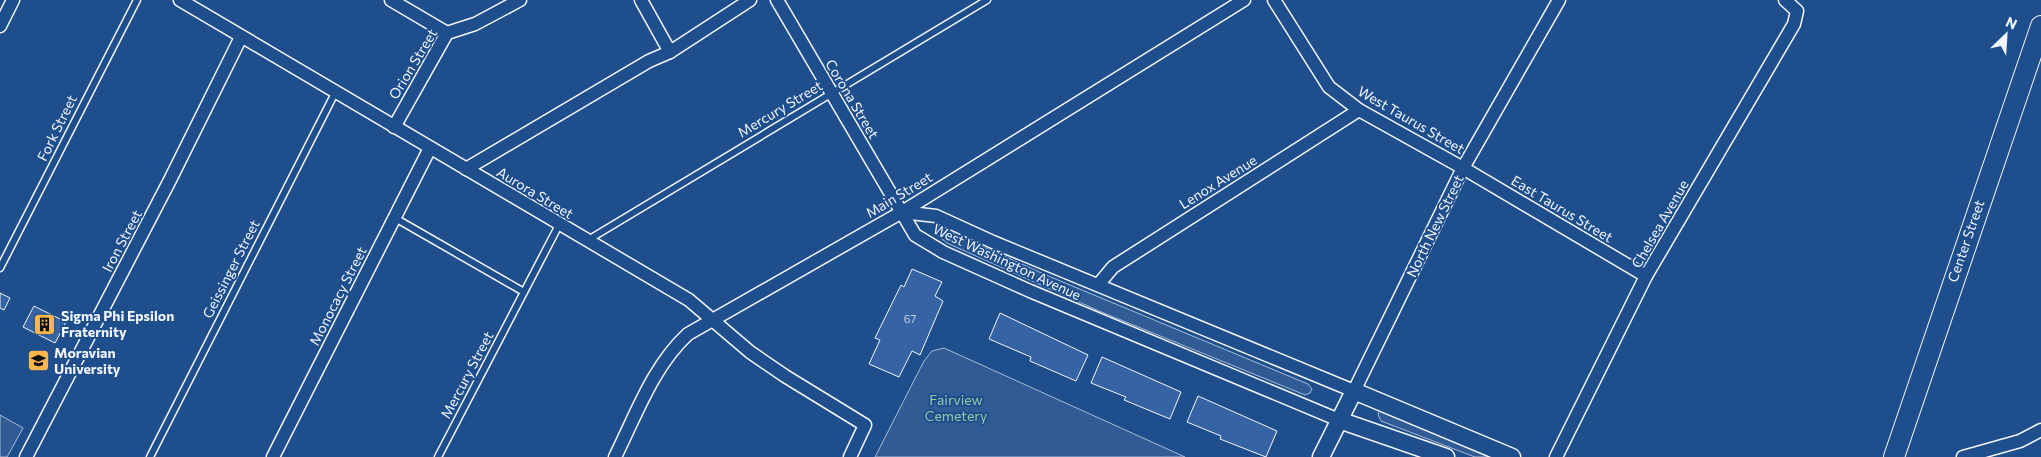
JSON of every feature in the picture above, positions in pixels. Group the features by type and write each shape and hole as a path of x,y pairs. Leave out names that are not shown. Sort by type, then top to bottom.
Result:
{"main road":[{"name":"Center Street","path":"1894,457 2041,26"}],"street":[{"path":"0,26 13,0"},
{"name":"Aurora Street","path":"180,0 688,300 712,322 785,376 865,424 850,457"},
{"path":"391,0 447,33"},
{"name":"Orion Street","path":"394,127 447,33 475,24 520,0"},
{"path":"640,0 670,52"},
{"path":"466,169 649,62 670,52 750,0"},
{"name":"Corona Street","path":"777,0 830,93 902,212"},
{"name":"Main Street","path":"615,457 670,351 688,334 902,212 1244,0"},
{"name":"West Taurus Street","path":"1274,0 1329,87 1359,110 1463,168"},
{"name":"North New Street","path":"1321,457 1463,168 1559,0"},
{"name":"Chelsea Avenue","path":"1556,457 1646,276 1794,24 1798,10 1785,0"},
{"name":"Iron Street","path":"26,457 170,180 241,37"},
{"name":"Lenox Avenue","path":"1098,285 1113,267 1359,110"},
{"name":"Monocacy Street","path":"273,457 430,148"},
{"name":"East Taurus Street","path":"1463,168 1646,276"},
{"name":"West Washington Avenue","path":"902,212 936,216 993,242 1354,391"},
{"name":"West Washington Avenue","path":"902,212 915,235 944,252 1038,294 1339,420"},
{"path":"1354,391 1512,457"},
{"path":"1339,420 1446,457"},
{"path":"1963,457 2020,441 2041,430"}],"lane":[{"name":"Fork Street","path":"0,268 137,0"},
{"name":"Mercury Street","path":"587,241 830,93 988,0"},
{"name":"Geissinger Street","path":"150,457 335,93"},
{"path":"395,218 524,292"},
{"name":"Mercury Street","path":"438,457 559,225"}],"shaded area":[{"path":"944,229 1046,275 1308,384 1312,389 1310,393 1305,395 1099,311 947,243 937,235 938,231"},
{"name":"Fairview Cemetery","path":"944,348 1185,457 875,457 924,361 932,351"},
{"path":"1380,409 1497,457 1475,457 1381,421 1378,415"},
{"path":"0,415 23,428 7,457 0,457"}],"building":[{"path":"912,269 942,282 935,296 943,301 920,355 912,351 899,377 869,364 880,340 875,338 901,285 904,287"},
{"path":"0,293 10,298 4,310 0,308"},
{"name":"Sigma Phi Epsilon Fraternity","path":"34,306 66,322 55,343 23,327"},
{"path":"1000,313 1088,355 1076,381 1030,361 1031,357 989,339"},
{"path":"1102,357 1181,392 1170,419 1124,400 1126,397 1091,383"},
{"path":"1198,396 1277,431 1266,457 1220,439 1221,436 1187,422"}],"place":[{"name":"Sigma Phi Epsilon Fraternity","path":"45,324"},
{"name":"Moravian University","path":"38,361"}]}
